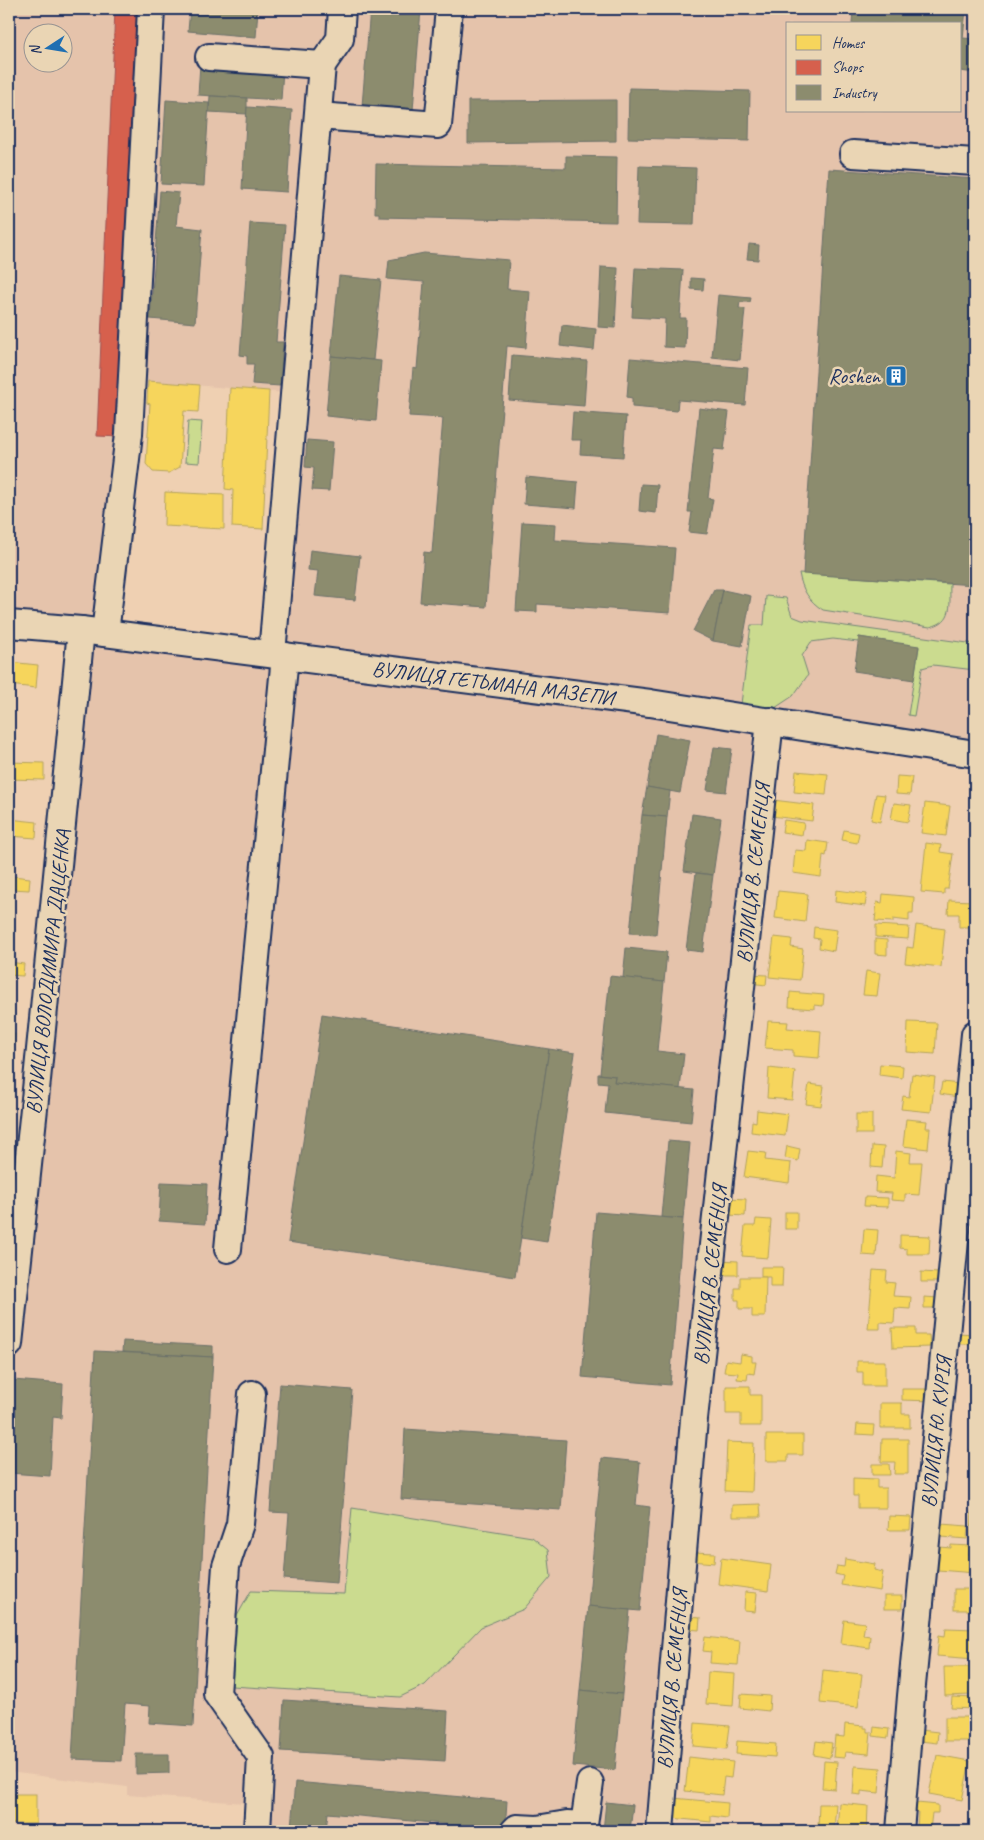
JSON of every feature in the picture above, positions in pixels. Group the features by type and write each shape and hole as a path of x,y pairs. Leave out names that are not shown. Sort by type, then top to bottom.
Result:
{"street":[{"name":"ВУЛИЦЯ ВОЛОДИМИРА ДАЦЕНКА","path":"9,1344 37,1080 93,631 129,434 151,9"},
{"path":"228,1248 279,655 322,65 340,39 342,9"},
{"path":"318,116 438,125 449,9"},
{"path":"209,57 322,65"},
{"path":"853,154 975,162"},
{"name":"ВУЛИЦЯ ГЕТЬМАНА МАЗЕПИ","path":"9,624 93,631 650,703 975,754"},
{"name":"ВУЛИЦЯ В. СЕМЕНЦЯ","path":"660,1831 694,1419 770,721"},
{"name":"ВУЛИЦЯ Ю. КУРІЯ","path":"900,1831 912,1686 975,1034"},
{"path":"252,1394 240,1524 226,1566 217,1694 261,1757 257,1831"},
{"path":"514,1831 517,1828 537,1829 567,1824 584,1825 590,1783"}],"shaded area":[{"path":"9,9 144,9 105,633 285,643 308,395 138,380 162,9 975,9 975,742 760,732 652,1831 245,1831 246,1803 127,1795 127,1787 9,1772 9,1363 81,630 9,624"}],"green space":[{"path":"188,421 202,422 199,463 185,462"},
{"path":"799,573 950,584 949,611 944,621 930,627 823,610 807,594"},
{"path":"766,596 786,598 792,616 802,620 975,644 975,670 933,665 922,668 914,716 908,715 919,647 859,637 858,642 833,639 811,642 802,656 808,675 793,696 775,708 741,704 751,625 764,625"},
{"path":"352,1508 532,1537 548,1550 551,1577 524,1609 481,1627 425,1685 400,1697 232,1686 237,1616 251,1591 344,1594"}],"building: Homes":[{"path":"148,381 200,385 198,412 184,411 180,467 169,473 153,472 146,464 150,404 147,403"},
{"path":"230,388 269,391 263,529 232,527 233,490 225,489"},
{"path":"165,492 224,495 224,529 164,526"},
{"path":"9,662 38,665 36,688 9,685"},
{"path":"9,762 44,763 44,780 9,779"},
{"path":"796,771 828,774 826,795 794,792"},
{"path":"897,776 912,777 910,795 896,794"},
{"path":"876,794 885,795 880,822 871,820"},
{"path":"773,800 814,805 812,821 771,816"},
{"path":"894,803 911,805 908,822 891,819"},
{"path":"925,803 950,806 946,836 921,833"},
{"path":"9,819 37,822 36,838 9,836"},
{"path":"784,820 804,823 802,835 782,832"},
{"path":"844,830 859,833 857,843 842,840"},
{"path":"807,840 828,843 826,856 823,855 821,877 793,873 795,850 806,851"},
{"path":"926,843 941,845 940,852 953,854 948,889 944,889 944,894 921,892"},
{"path":"13,876 30,878 29,890 12,889"},
{"path":"836,890 867,894 865,906 835,902"},
{"path":"778,891 808,894 805,922 775,918"},
{"path":"883,894 914,897 913,913 909,913 909,921 893,919 893,922 875,921 877,902 882,903"},
{"path":"949,900 973,901 972,907 975,907 975,927 959,927 959,914 948,914"},
{"path":"876,925 909,927 908,939 876,937"},
{"path":"916,925 945,929 941,967 905,963 907,947 913,948"},
{"path":"814,927 837,930 834,951 819,948 820,939 813,938"},
{"path":"774,937 792,939 791,947 803,949 800,980 769,977"},
{"path":"875,939 887,940 887,955 875,954"},
{"path":"9,962 24,964 23,976 9,975"},
{"path":"866,971 880,973 877,996 863,995"},
{"path":"750,974 767,975 766,985 749,983"},
{"path":"790,992 824,995 823,1006 814,1005 814,1009 789,1007"},
{"path":"768,1021 788,1022 787,1028 821,1031 819,1058 793,1056 793,1050 765,1048"},
{"path":"908,1022 937,1023 935,1054 907,1052"},
{"path":"9,1034 15,1034 14,1045 9,1045"},
{"path":"880,1064 903,1066 902,1078 879,1075"},
{"path":"769,1068 795,1071 792,1100 767,1098"},
{"path":"912,1074 935,1077 931,1112 901,1109 903,1096 909,1097"},
{"path":"942,1082 960,1084 958,1097 940,1094"},
{"path":"809,1084 824,1086 821,1106 806,1104"},
{"path":"757,1110 788,1114 785,1136 751,1132 752,1121 756,1122"},
{"path":"856,1114 872,1114 872,1134 856,1134"},
{"path":"906,1119 927,1121 926,1128 930,1128 928,1149 903,1146"},
{"path":"787,1146 800,1149 798,1161 785,1158"},
{"path":"872,1146 884,1147 882,1168 871,1167"},
{"path":"748,1151 766,1153 765,1160 791,1163 789,1183 744,1177"},
{"path":"896,1151 911,1153 910,1162 922,1162 919,1195 905,1194 905,1201 891,1200 892,1193 875,1192 876,1176 894,1178"},
{"path":"865,1197 888,1198 888,1207 864,1206"},
{"path":"729,1198 746,1199 745,1216 728,1215"},
{"path":"785,1212 797,1212 797,1229 785,1229"},
{"path":"756,1219 771,1220 768,1258 742,1256 745,1226 755,1226"},
{"path":"864,1229 878,1230 876,1256 862,1255"},
{"path":"900,1235 930,1236 929,1254 907,1254 907,1249 900,1248"},
{"path":"719,1260 738,1261 738,1275 718,1275"},
{"path":"761,1267 783,1267 782,1287 770,1287 770,1277 761,1277"},
{"path":"873,1270 887,1271 886,1282 895,1283 893,1296 911,1297 910,1309 895,1308 894,1323 880,1322 880,1329 868,1329"},
{"path":"921,1272 938,1273 937,1282 921,1282"},
{"path":"740,1277 766,1277 765,1317 752,1317 752,1309 739,1309 739,1300 735,1300 735,1288 740,1288"},
{"path":"924,1297 939,1298 939,1308 924,1308"},
{"path":"892,1328 916,1328 916,1335 929,1335 930,1347 893,1348"},
{"path":"958,1333 975,1334 975,1344 957,1344"},
{"path":"741,1354 752,1356 752,1362 756,1362 754,1374 748,1373 747,1380 737,1379 738,1373 724,1372 726,1360 740,1362"},
{"path":"857,1361 885,1361 885,1386 863,1386 863,1372 857,1372"},
{"path":"726,1386 750,1386 750,1395 761,1395 761,1426 741,1426 741,1414 726,1414"},
{"path":"902,1389 933,1389 933,1401 902,1400"},
{"path":"880,1403 902,1403 902,1414 910,1414 910,1428 880,1428"},
{"path":"857,1424 874,1425 873,1435 856,1434"},
{"path":"766,1435 803,1435 803,1455 788,1455 788,1461 766,1461"},
{"path":"882,1439 908,1439 908,1474 894,1474 895,1462 881,1462"},
{"path":"727,1442 754,1443 752,1492 725,1491"},
{"path":"970,1449 975,1449 975,1468 969,1468"},
{"path":"872,1464 889,1464 890,1475 872,1475"},
{"path":"853,1478 877,1479 877,1488 886,1488 886,1508 858,1508 858,1496 853,1496"},
{"path":"760,1504 761,1517 732,1517 732,1505"},
{"path":"972,1510 975,1510 975,1538 971,1538"},
{"path":"889,1516 911,1517 910,1530 888,1530"},
{"path":"941,1524 968,1526 967,1539 941,1537"},
{"path":"951,1545 970,1546 969,1555 975,1556 975,1573 938,1570 940,1547 951,1548"},
{"path":"693,1552 715,1553 714,1563 692,1561"},
{"path":"721,1558 771,1565 768,1591 718,1584"},
{"path":"845,1559 875,1564 874,1570 883,1572 880,1591 841,1585 843,1576 835,1574 837,1566 844,1567"},
{"path":"954,1589 975,1589 975,1610 954,1610"},
{"path":"745,1592 757,1593 755,1612 744,1611"},
{"path":"884,1596 902,1596 902,1609 884,1609"},
{"path":"687,1617 700,1618 699,1630 687,1629"},
{"path":"844,1620 865,1623 863,1635 870,1636 869,1648 841,1644"},
{"path":"946,1628 975,1629 975,1659 937,1656 939,1635 945,1636"},
{"path":"705,1637 740,1641 738,1665 710,1663 711,1652 703,1651"},
{"path":"944,1667 971,1667 972,1695 945,1696"},
{"path":"823,1670 862,1674 858,1707 820,1703"},
{"path":"708,1672 735,1674 733,1706 706,1704"},
{"path":"741,1694 770,1696 769,1711 740,1708"},
{"path":"952,1697 975,1698 975,1709 951,1708"},
{"path":"945,1717 971,1717 971,1741 945,1741"},
{"path":"695,1723 730,1726 727,1749 693,1746"},
{"path":"845,1724 864,1726 864,1728 867,1728 867,1732 871,1732 869,1754 845,1752 844,1758 833,1757 835,1736 844,1737"},
{"path":"874,1727 889,1729 888,1738 873,1736"},
{"path":"921,1730 938,1732 937,1743 920,1741"},
{"path":"737,1741 776,1744 775,1757 736,1754"},
{"path":"816,1741 832,1743 830,1758 814,1755"},
{"path":"974,1750 975,1779 973,1779"},
{"path":"937,1755 970,1761 962,1800 929,1794"},
{"path":"689,1757 733,1762 731,1778 724,1777 722,1795 685,1791"},
{"path":"824,1761 837,1762 835,1789 822,1788"},
{"path":"855,1766 881,1768 879,1793 861,1791 861,1795 853,1794"},
{"path":"9,1794 36,1794 36,1824 9,1824"},
{"path":"673,1798 728,1803 727,1818 711,1816 711,1822 671,1818"},
{"path":"839,1803 868,1806 867,1831 837,1831"},
{"path":"917,1803 938,1805 938,1813 932,1813 930,1830 932,1831 917,1831"},
{"path":"819,1804 836,1804 834,1829 818,1828"}],"building: Shops":[{"path":"115,9 140,9 122,437 97,436"}],"building: Industry":[{"path":"190,9 258,9 256,37 188,31"},
{"path":"370,9 421,9 413,110 362,106"},
{"path":"853,9 966,9 963,38 975,39 975,73 962,71 962,22 852,22"},
{"path":"200,64 283,69 281,100 198,95"},
{"path":"629,88 750,91 749,141 628,138"},
{"path":"210,96 247,98 247,114 209,112"},
{"path":"166,100 209,103 204,186 161,184"},
{"path":"616,100 616,141 468,143 468,101"},
{"path":"247,107 292,110 287,192 242,189"},
{"path":"566,156 617,157 616,222 379,217 379,213 375,213 376,164 566,168"},
{"path":"639,166 696,168 694,225 637,224"},
{"name":"Roshen","path":"829,169 975,179 975,585 803,574"},
{"path":"160,191 179,193 176,226 202,229 195,323 150,319"},
{"path":"250,223 285,225 276,342 283,342 280,386 252,384 254,364 247,364 247,356 240,355"},
{"path":"749,244 759,245 758,260 747,259"},
{"path":"424,253 509,260 507,289 530,291 526,348 507,346 486,607 420,602 424,552 432,553 443,418 409,416 413,368 417,369 424,282 387,279 389,260"},
{"path":"601,267 618,268 615,328 598,327"},
{"path":"635,268 683,270 680,318 686,318 685,348 664,347 665,319 632,317"},
{"path":"339,276 381,280 373,360 331,356"},
{"path":"691,278 704,279 703,290 691,289"},
{"path":"718,295 751,298 750,302 740,302 739,308 745,309 740,360 712,357"},
{"path":"562,325 596,329 594,350 560,346"},
{"path":"512,355 587,361 584,406 509,400"},
{"path":"331,356 381,361 376,421 326,416"},
{"path":"630,358 748,368 745,405 678,400 677,411 632,407 632,398 627,397"},
{"path":"699,408 729,412 724,450 714,449 708,498 713,499 707,534 689,532 692,512 688,512"},
{"path":"573,412 626,416 623,457 580,454 581,440 571,440"},
{"path":"307,440 333,442 329,491 312,490 314,468 305,467"},
{"path":"526,477 578,482 576,508 524,504"},
{"path":"641,484 658,485 656,513 639,511"},
{"path":"522,522 556,524 555,540 675,548 670,613 537,604 537,612 516,611"},
{"path":"310,550 360,556 355,600 315,596 318,571 308,570"},
{"path":"714,590 723,590 713,641 693,631"},
{"path":"723,590 751,596 742,646 713,641"},
{"path":"859,637 919,646 914,680 854,671"},
{"path":"656,734 690,740 680,793 647,787"},
{"path":"714,747 732,749 726,792 707,790"},
{"path":"647,787 670,791 667,817 642,815"},
{"path":"692,814 721,818 713,875 684,871"},
{"path":"642,815 667,817 656,935 630,933"},
{"path":"696,873 713,875 703,952 686,950"},
{"path":"626,948 667,952 664,982 623,978"},
{"path":"610,976 664,982 657,1051 684,1054 680,1089 614,1082 615,1076 600,1074"},
{"path":"322,1014 549,1049 515,1277 288,1242"},
{"path":"549,1049 575,1053 547,1242 521,1238"},
{"path":"598,1074 615,1076 614,1082 694,1090 691,1122 605,1113 608,1083 598,1082"},
{"path":"668,1141 690,1143 683,1219 661,1217"},
{"path":"161,1182 207,1184 205,1224 159,1221"},
{"path":"596,1212 683,1219 670,1385 582,1377"},
{"path":"123,1341 213,1346 213,1357 122,1352"},
{"path":"95,1351 213,1357 193,1726 149,1723 150,1706 125,1704 121,1761 72,1759"},
{"path":"13,1380 63,1384 61,1418 53,1417 50,1476 9,1473"},
{"path":"280,1384 352,1390 337,1583 284,1579 289,1513 270,1512"},
{"path":"405,1429 566,1440 561,1510 401,1499"},
{"path":"602,1458 640,1462 636,1505 650,1507 640,1611 588,1606"},
{"path":"588,1606 630,1610 622,1694 580,1690"},
{"path":"580,1690 622,1694 615,1770 573,1766"},
{"path":"284,1700 448,1711 445,1761 281,1751"},
{"path":"136,1754 169,1754 169,1773 136,1774"},
{"path":"295,1782 507,1801 505,1830 328,1813 326,1830 291,1827"},
{"path":"606,1802 633,1805 630,1831 603,1831"}],"place":[{"name":"Roshen","path":"896,376"}]}
